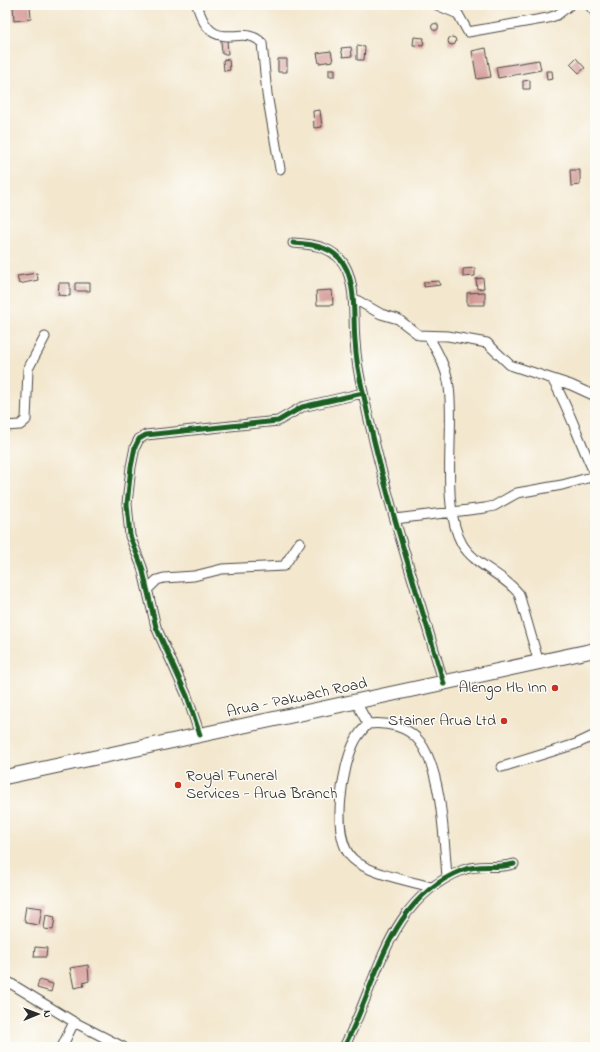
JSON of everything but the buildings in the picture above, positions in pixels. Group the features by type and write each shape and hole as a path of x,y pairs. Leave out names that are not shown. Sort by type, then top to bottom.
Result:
{"main road":[{"name":"Arua - Pakwach Road","path":"5,777 444,684 595,650"}],"street":[{"path":"197,5 206,27 216,34 250,36 262,43 269,107 280,169"},
{"path":"437,5 458,14 468,32 548,18 557,15 570,5"},
{"path":"589,5 595,12"},
{"path":"293,243 323,246 338,258 346,269 351,282 356,351 363,393 395,519 444,684"},
{"path":"353,298 381,314 403,322 413,332 429,337 448,336 487,343 510,365 570,385 595,396"},
{"path":"5,426 20,426 26,420 28,369 45,337"},
{"path":"429,337 444,367 449,388 450,481 453,512 459,536 469,553 512,586 522,599 539,663"},
{"path":"395,519 489,507 517,493 562,485 595,475 570,413 552,379"},
{"path":"200,735 187,696 156,628 142,567 131,541 127,504 135,447 140,438 146,435 193,428 278,421 302,407 363,393"},
{"path":"148,589 157,580 164,578 194,576 222,569 284,566 300,542"},
{"path":"356,702 368,724"},
{"path":"431,887 389,876 363,865 352,859 345,847 339,820 345,775 355,741 368,724 387,722 398,727 419,741 424,750 432,768 439,802 447,877"},
{"path":"502,767 576,744 595,735"},
{"path":"344,1047 352,1031 380,959 408,912 417,900 431,887 447,877 465,869 475,867 501,868 514,864"},
{"path":"5,980 74,1022 123,1047"},
{"path":"62,1047 74,1022"}],"cycle path":[{"path":"293,243 309,244 324,248 331,252 343,262 350,278 353,296 356,354 371,429 400,539 444,684"},
{"path":"200,735 187,696 156,627 142,567 130,536 127,504 135,447 139,439 146,435 278,421 302,407 363,393"},
{"path":"344,1047 356,1022 387,946 400,922 417,901 437,884 463,870 475,867 514,864"}],"place":[{"name":"Alengo Hb Inn","path":"555,688"},
{"name":"Stainer Arua Ltd","path":"504,721"},
{"name":"Royal Funeral Services - Arua Branch","path":"178,785"}]}
